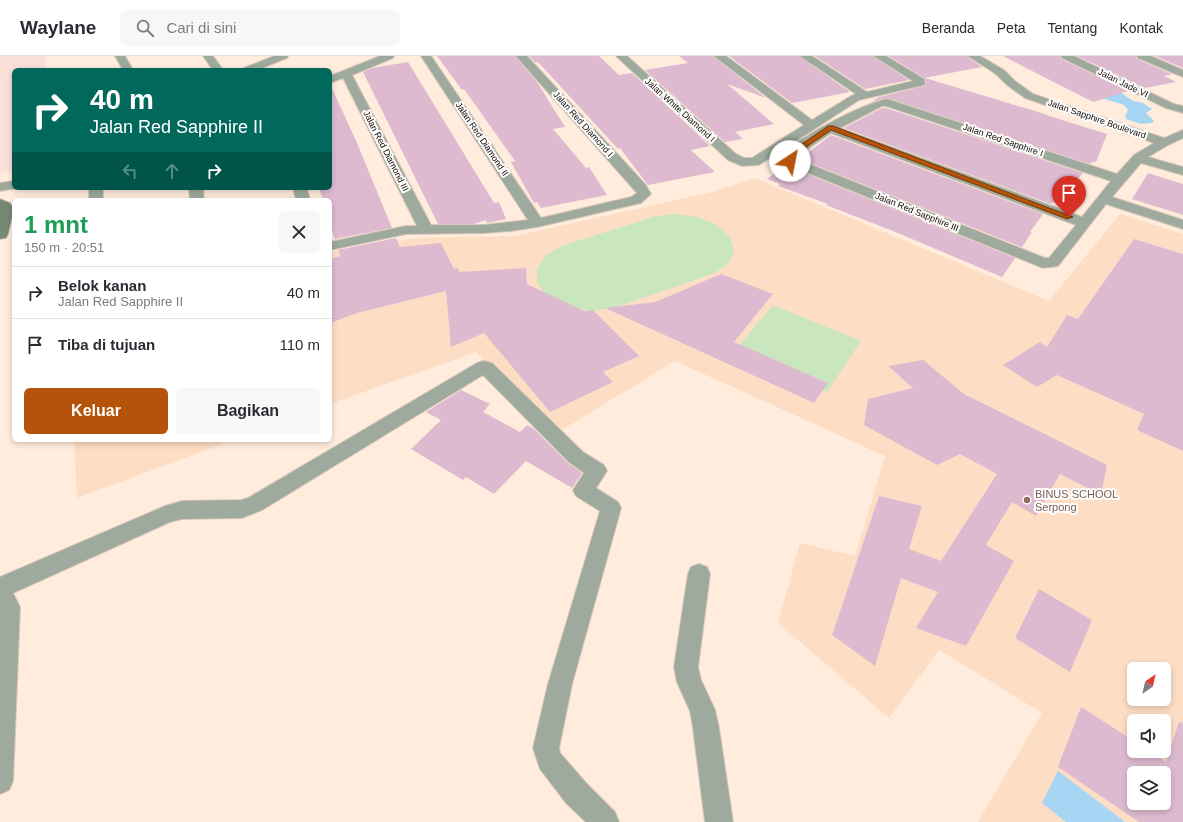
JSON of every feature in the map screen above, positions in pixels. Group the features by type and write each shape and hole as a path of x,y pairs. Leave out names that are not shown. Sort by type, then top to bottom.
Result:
{"street":[{"path":"120,56 127,68"},
{"path":"208,56 217,68"},
{"path":"253,68 283,56"},
{"path":"332,79 389,56"},
{"name":"Jalan Red Diamond II","path":"426,56 537,223"},
{"name":"Jalan Red Diamond I","path":"521,56 640,187 644,194 636,200 537,223"},
{"name":"Jalan White Diamond I","path":"620,56 732,157 742,162 755,162 811,125"},
{"path":"719,56 811,125 846,102 864,95 920,83 920,81 879,56"},
{"path":"805,56 864,95"},
{"name":"Jalan Sapphire Boulevard","path":"973,56 1000,72 1005,87 1164,142"},
{"name":"Jalan Jade VI","path":"1066,56 1170,106 1182,110"},
{"path":"1142,56 1183,74"},
{"name":"Jalan Red Diamond III","path":"346,73 426,229"},
{"name":"Jalan Red Sapphire I","path":"830,128 883,101 1119,179"},
{"path":"830,128 1084,223 1138,158 1164,142 1183,134"},
{"name":"Jalan Red Sapphire III","path":"830,128 787,157 788,160 1047,264 1053,263 1084,223"},
{"path":"1138,158 1183,171"},
{"path":"0,175 12,173"},
{"path":"0,187 12,185"},
{"path":"1103,199 1183,225"},
{"path":"0,204 7,210 0,234"},
{"path":"332,246 406,230 484,229 537,223"},
{"path":"0,588 165,515 182,510 242,510 255,504 483,367 486,367 576,457 597,471 583,490 611,508 560,684 546,748 549,760 576,793 605,822"},
{"path":"699,574 686,667 689,682 702,710 706,728 719,822"},
{"path":"0,592 9,606 0,781"}],"shaded area":[{"path":"0,56 46,56 46,68 12,68 12,170 0,172"},
{"name":"BINUS SCHOOL Serpong","path":"755,178 1049,301 1120,214 1183,234 1183,822 978,822 1042,713 939,650 889,718 778,623 800,543 855,556 885,456 675,361 557,433 476,352 332,403 332,252 415,238 515,236 712,192"},
{"path":"74,442 228,442 77,498"}],"green space":[{"path":"676,214 698,217 717,225 730,237 734,250 729,263 715,273 614,308 591,311 567,306 548,297 537,283 537,268 546,255 562,246 656,216"},
{"path":"773,305 861,341 827,392 735,350"}],"water":[{"path":"1120,92 1133,101 1143,103 1152,109 1146,113 1154,121 1152,123 1141,124 1126,119 1125,116 1128,110 1124,105 1102,98"},
{"path":"1058,771 1125,822 1066,822 1042,803"}],"building":[{"path":"437,56 515,56 537,82 565,127 553,129 586,168 589,167 607,195 541,208 537,202 534,203 511,162 515,161 464,89 462,90"},
{"path":"529,56 599,56 619,75 632,73 710,146 691,150 715,172 648,185 620,148 618,149 538,62 536,63"},
{"path":"679,56 713,56 766,98 727,84 774,124 735,132 743,139 725,142 645,70 688,63"},
{"path":"729,56 799,56 850,92 792,103"},
{"path":"815,56 873,56 909,80 865,89"},
{"path":"889,56 967,56 982,67 924,78"},
{"path":"1003,56 1060,56 1061,59 1128,91 1093,102"},
{"path":"1077,56 1136,56 1137,59 1172,74 1164,76 1176,82 1145,88"},
{"path":"1155,56 1183,56 1183,68"},
{"path":"408,62 494,203 499,202 506,219 487,223 486,220 474,224 438,224 363,72 372,68"},
{"path":"925,78 1107,134 1096,162 1092,162 1090,164 887,98 872,102 879,97 924,86 926,83"},
{"path":"332,88 357,143 392,228 335,239 332,229 332,198 322,198 320,190 332,190"},
{"path":"882,108 886,108 1083,173 1077,180 1064,205 1053,202 1051,204 844,128"},
{"path":"831,135 1043,214 1030,232 1032,232 1022,247 797,158 804,153 808,153"},
{"path":"785,165 1015,258 1002,277 893,231 826,205 828,204 778,186 780,184 767,179"},
{"path":"1148,173 1183,184 1183,215 1132,199"},
{"path":"396,238 400,247 441,243 454,269 458,268 459,272 526,268 527,284 584,311 593,310 639,356 603,372 613,382 550,412 484,333 451,347 446,291 357,313 332,322 332,258 340,256 338,250"},
{"path":"1134,239 1183,254 1183,451 1137,430 1144,414 1057,375 1037,387 1003,365 1040,342 1047,347 1067,315 1078,319"},
{"path":"721,274 773,294 734,342 828,383 814,403 605,308 655,302"},
{"path":"923,360 964,394 1107,465 1101,495 1060,474 1036,516 1012,502 986,545 1014,561 966,646 916,628 938,592 901,578 875,666 832,635 879,496 922,506 909,549 941,561 997,474 960,454 937,465 864,425 868,399 913,388 888,366"},
{"path":"461,390 490,404 483,412 520,432 527,425 534,429 568,463 582,473 572,488 526,461 494,494 466,477 463,480 411,449 441,420 426,412"},
{"path":"1039,589 1092,620 1070,672 1015,638"},
{"path":"1081,707 1127,737 1127,758 1160,758 1166,762 1167,758 1171,758 1171,747 1179,722 1183,723 1183,822 1139,822 1058,767"}],"place":[{"name":"BINUS SCHOOL Serpong","path":"1027,500"}],"route":[{"path":"790,161 787,157 830,128 1069,217"}]}
